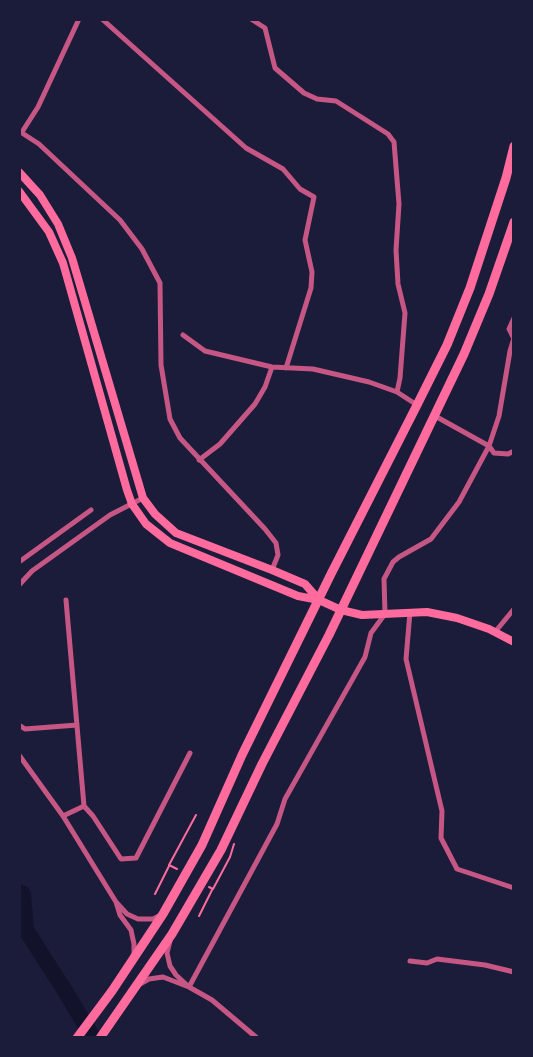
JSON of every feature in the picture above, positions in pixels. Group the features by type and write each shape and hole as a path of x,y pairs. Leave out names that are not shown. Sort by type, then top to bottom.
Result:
{"main road":[{"path":"78,1038 163,914 202,845 243,755 446,345 470,288 514,146"},
{"path":"19,172 40,195 58,224 72,258 143,498 155,514 176,533 305,584 319,600"},
{"path":"19,191 49,232 63,263 132,504 146,524 170,543 298,596 319,600 341,610 362,615 427,612 457,618 514,642"},
{"path":"100,1038 172,934 221,850 341,610 464,354 514,222"}],"street":[{"path":"79,19 38,107 21,132 120,220 142,249 160,283 161,365 170,419 180,438 276,543 278,555 272,570"},
{"path":"102,19 246,148 283,169 300,189 314,197 305,240 312,272 310,288 286,368"},
{"path":"251,19 265,28 275,68 304,93 317,99 336,101 388,134 394,142 398,204 398,284 405,313 397,392"},
{"path":"189,986 277,824 285,799 365,657 371,633 386,614 384,579 393,562 431,539 459,502 489,446 499,416 514,339 509,328 514,318"},
{"path":"183,335 205,351 272,368 313,369 369,382 397,392 417,405"},
{"path":"199,460 220,444 255,404 272,368"},
{"path":"435,416 489,446 494,453 508,454 514,451"},
{"path":"19,585 32,572 110,515 143,498"},
{"path":"19,562 91,510"},
{"path":"66,600 84,806 121,859 136,858 190,753"},
{"path":"495,632 514,609"},
{"path":"410,612 406,659 442,811 441,838 457,869 514,888"},
{"path":"19,724 25,729 77,725"},
{"path":"19,755 63,817 116,902 127,914 138,919 153,919 163,914"},
{"path":"63,817 84,806"},
{"path":"116,902 120,915 131,930 134,957"},
{"path":"172,934 167,953 170,966 176,975 212,1000 257,1038"},
{"path":"410,961 427,963 437,959 514,972"},
{"path":"137,986 149,979 163,977 189,986"}],"path":[{"path":"186,834 196,815"},
{"path":"230,857 234,840"},
{"path":"155,894 169,865"},
{"path":"199,916 213,889"}],"waterway":[{"path":"19,892 23,894 26,930 93,1038"}]}
